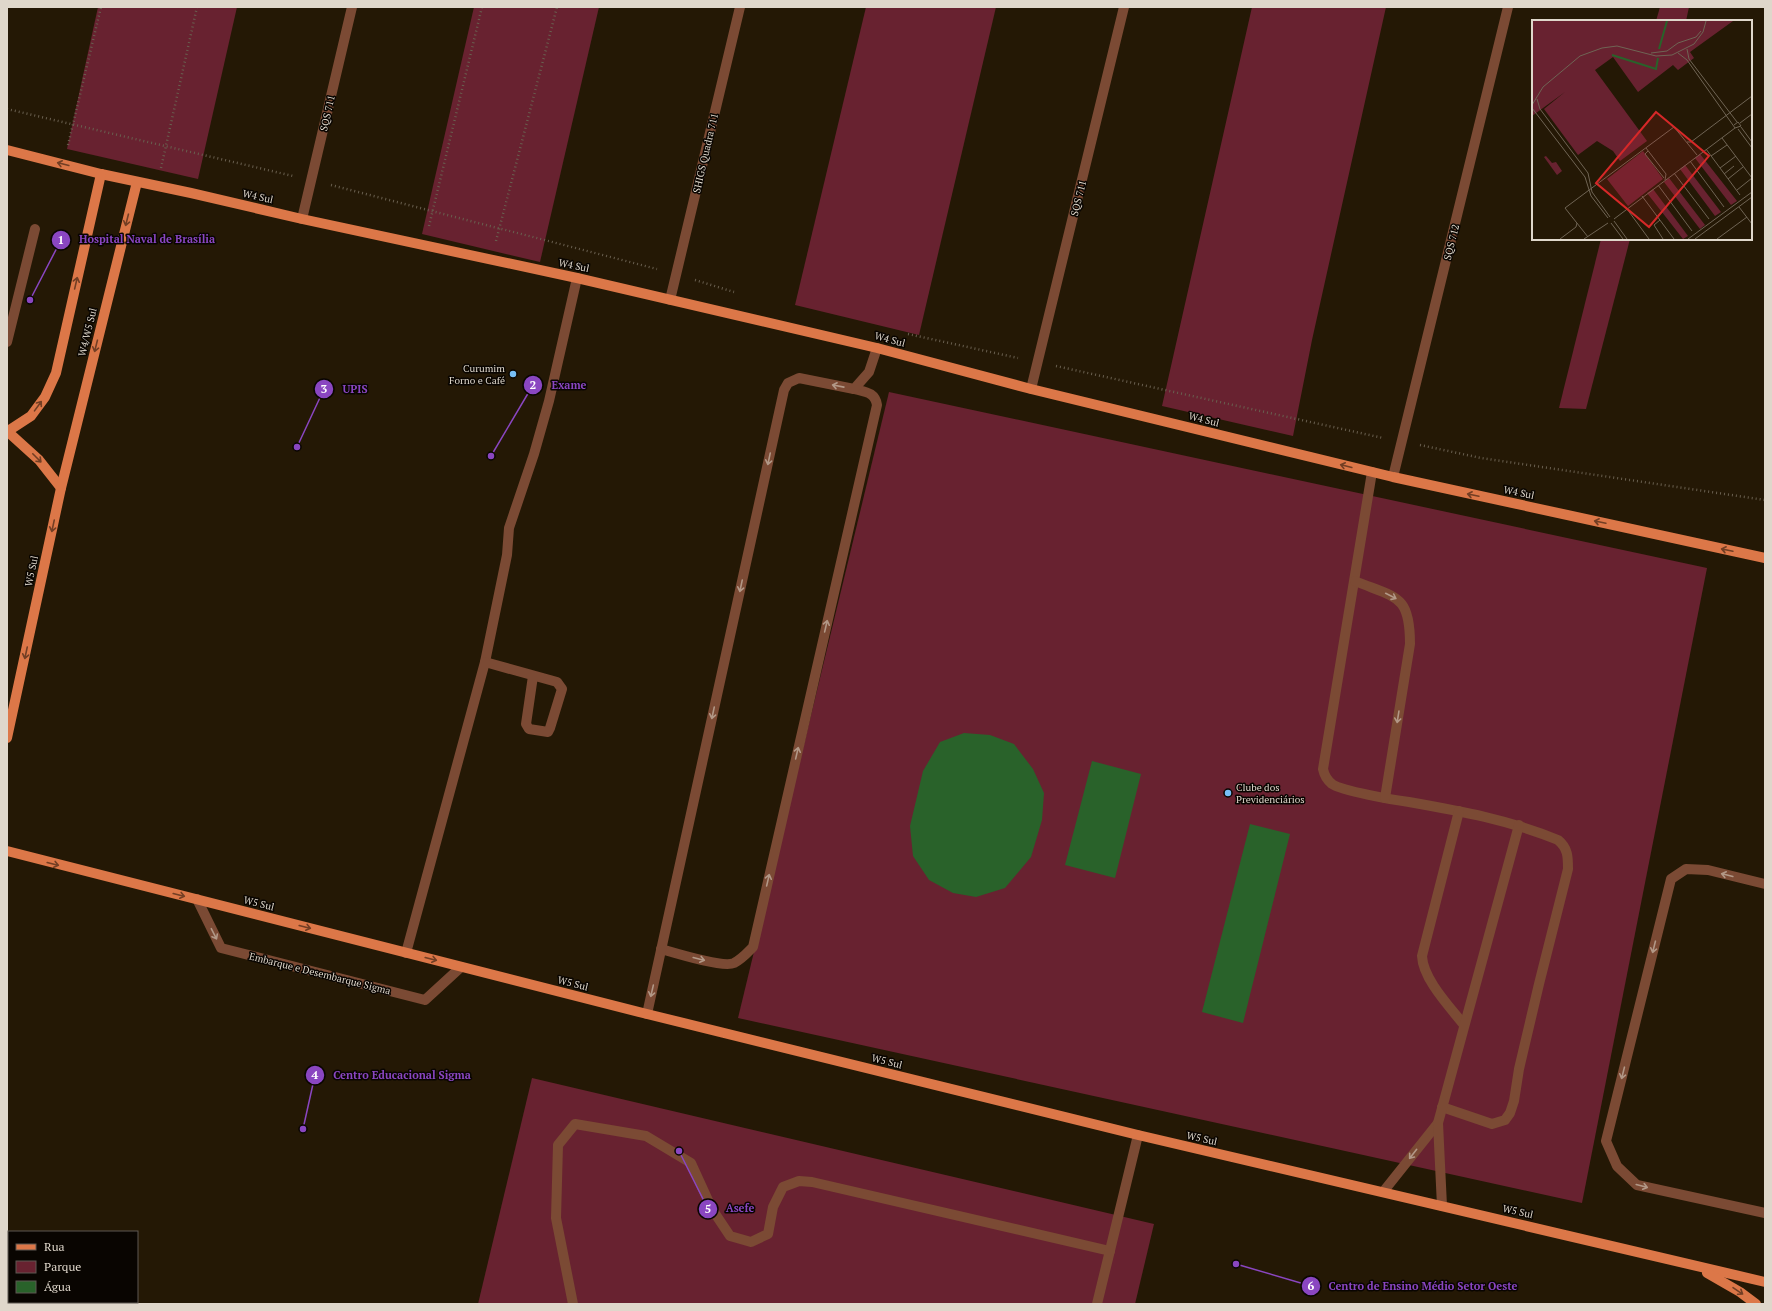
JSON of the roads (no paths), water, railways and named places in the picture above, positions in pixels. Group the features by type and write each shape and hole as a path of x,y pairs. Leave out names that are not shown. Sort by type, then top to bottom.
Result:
{"main road":[{"name":"W4 Sul","path":"7,150 101,174 302,220 577,278 877,348 1031,390 1393,477 1765,558"},
{"name":"W4/W5 Sul","path":"8,431 31,416 45,397 56,373 101,174"},
{"name":"W4/W5 Sul","path":"61,488 137,182"},
{"path":"8,431 39,460 61,488"},
{"name":"W5 Sul","path":"7,738 61,488"},
{"name":"W5 Sul","path":"7,851 647,1014 1138,1135 1765,1282"},
{"path":"1695,1266 1740,1292 1756,1304"}],"street":[{"name":"SQS 711","path":"302,220 352,7"},
{"name":"SHIGS Quadra 711","path":"670,300 740,7"},
{"name":"SQS 711","path":"1031,390 1124,7"},
{"name":"SQS 712","path":"1393,477 1508,7"},
{"path":"7,342 35,230"},
{"path":"406,953 486,662 507,555 509,528 534,454 549,401 577,278"},
{"path":"854,389 869,372 877,348"},
{"path":"647,1014 661,949 784,390 788,383 799,378 873,394 876,398 877,405 753,946 744,956 733,964 712,962 661,949"},
{"path":"1372,472 1355,581 1322,768 1324,775 1332,784 1385,798 1459,811 1519,825 1563,844 1568,856 1568,869 1532,1012 1519,1070 1514,1101 1505,1120 1492,1124 1442,1107"},
{"path":"1355,581 1398,600 1406,609 1410,626 1410,644 1385,798"},
{"path":"486,662 557,682 562,689 548,732 529,729 526,724 533,676"},
{"path":"1459,811 1422,956 1422,964 1428,976 1464,1025"},
{"path":"1442,1206 1438,1123 1519,825"},
{"path":"1765,884 1708,870 1686,869 1671,879 1606,1141 1617,1166 1637,1185 1765,1213"},
{"name":"Embarque e Desembarque Sigma","path":"197,900 221,948 425,1000 461,967"},
{"path":"1383,1192 1438,1123"},
{"path":"573,1304 556,1218 558,1145 575,1124 646,1136 692,1163 712,1209 730,1236 751,1242 768,1234 773,1206 782,1187 799,1181 812,1182 1110,1251"},
{"path":"1097,1304 1138,1135"}],"water":[{"path":"964,733 990,735 1014,744 1033,769 1044,793 1042,820 1031,857 1005,888 976,897 953,893 929,880 913,856 910,826 923,771 940,742"},
{"path":"1092,761 1141,774 1115,878 1065,865"},
{"path":"1250,824 1290,834 1243,1023 1202,1012"}],"place":[{"name":"Hospital Naval de Brasília","path":"30,300"},
{"name":"Curumim Forno e Café","path":"513,374"},
{"name":"UPIS","path":"297,447"},
{"name":"Exame","path":"491,456"},
{"name":"Clube dos Previdenciários","path":"1228,793"},
{"name":"Centro Educacional Sigma","path":"303,1129"},
{"name":"Asefe","path":"679,1151"},
{"name":"Centro de Ensino Médio Setor Oeste","path":"1236,1264"}]}
